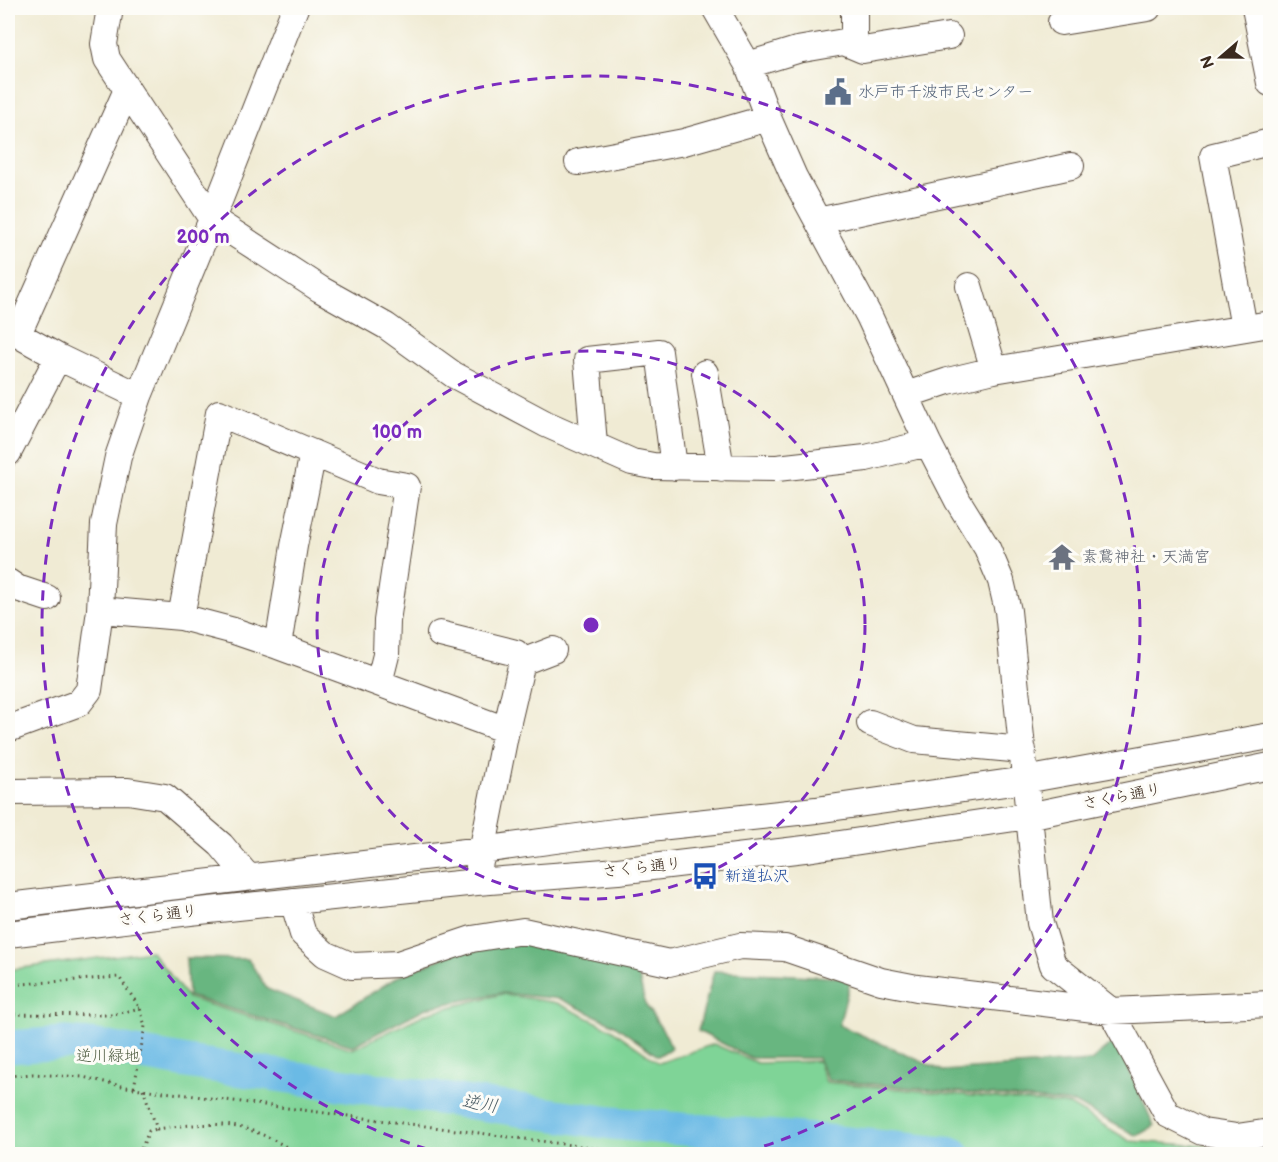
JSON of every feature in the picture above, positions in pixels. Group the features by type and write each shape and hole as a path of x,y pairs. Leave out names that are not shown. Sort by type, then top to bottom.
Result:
{"street":[{"path":"110,8 104,44 107,59 126,92 212,219 320,289 386,326 454,375 546,424 632,462 653,466 777,468 866,458 928,443"},
{"path":"8,729 79,703 89,690 100,610 104,524 118,457 139,396 295,8"},
{"path":"715,8 748,65 794,177 869,316 928,443 958,501 987,548 1001,581 1008,611 1040,923 1053,965 1111,1011 1167,1114 1203,1132 1237,1137 1270,1132"},
{"path":"854,8 854,46"},
{"path":"1060,22 1148,8"},
{"path":"1255,8 1270,83"},
{"path":"748,65 797,50 844,42 863,50 949,36"},
{"path":"126,92 13,332 58,357 139,396"},
{"path":"578,162 684,142 768,118"},
{"path":"1244,328 1213,156 1270,142"},
{"path":"818,221 1071,166"},
{"path":"969,286 994,370"},
{"path":"906,394 994,370 1270,324"},
{"path":"594,444 587,360 659,352 674,467"},
{"path":"8,453 58,357"},
{"path":"705,373 721,468"},
{"path":"181,617 219,413 378,481 407,486 387,621 386,655 379,683"},
{"path":"278,646 294,546 313,453"},
{"path":"8,582 47,598"},
{"path":"100,610 181,617 278,646 506,730"},
{"path":"440,634 516,653 522,662 506,730 477,882"},
{"path":"522,662 553,650"},
{"path":"870,723 914,740 1023,750"},
{"name":"さくら通り","path":"8,906 482,850 622,831 816,810 1025,780 1270,736"},
{"name":"さくら通り","path":"8,934 293,901 477,882 618,871 813,848 1028,816 1270,766"},
{"path":"8,792 128,790 165,797 221,845 248,877"},
{"path":"293,901 303,934 326,954 352,966 398,964 472,939 524,931 669,963 740,946 784,948 881,981 917,988 1111,1011 1270,1004"}],"path":[{"path":"8,985 119,977 140,1008 145,1026 134,1088"},
{"path":"8,1014 112,1015 140,1008"},
{"path":"8,1076 52,1074 82,1077 134,1088 640,1155"},
{"path":"143,1089 157,1129"},
{"path":"139,1155 149,1131 202,1123 242,1127 276,1140 297,1155"}],"green space":[{"path":"490,938 570,939 636,964 645,1004 667,1037 671,1048 658,1056 613,1024 560,999 501,993 426,1008 353,1046 188,996 186,958 248,959 267,989 336,1016 397,977"},
{"name":"逆川緑地","path":"151,951 188,998 353,1049 427,1013 502,994 557,1003 611,1029 659,1063 714,1044 757,1063 818,1061 826,1082 1070,1105 1130,1141 1238,1148 1270,1147 1270,1154 8,1154 8,970"},
{"path":"714,971 851,978 839,1025 943,1071 1091,1061 1116,1040 1154,1126 1137,1136 1074,1103 828,1080 818,1058 751,1058 698,1031"}],"waterway":[{"name":"逆川","path":"8,1047 66,1043 97,1046 193,1063 611,1123 954,1154"}],"place":[{"name":"水戸市千波市民センター","path":"838,92"},
{"name":"素鵞神社・天満宮","path":"1062,557"},
{"name":"新道払沢","path":"705,876"}]}
